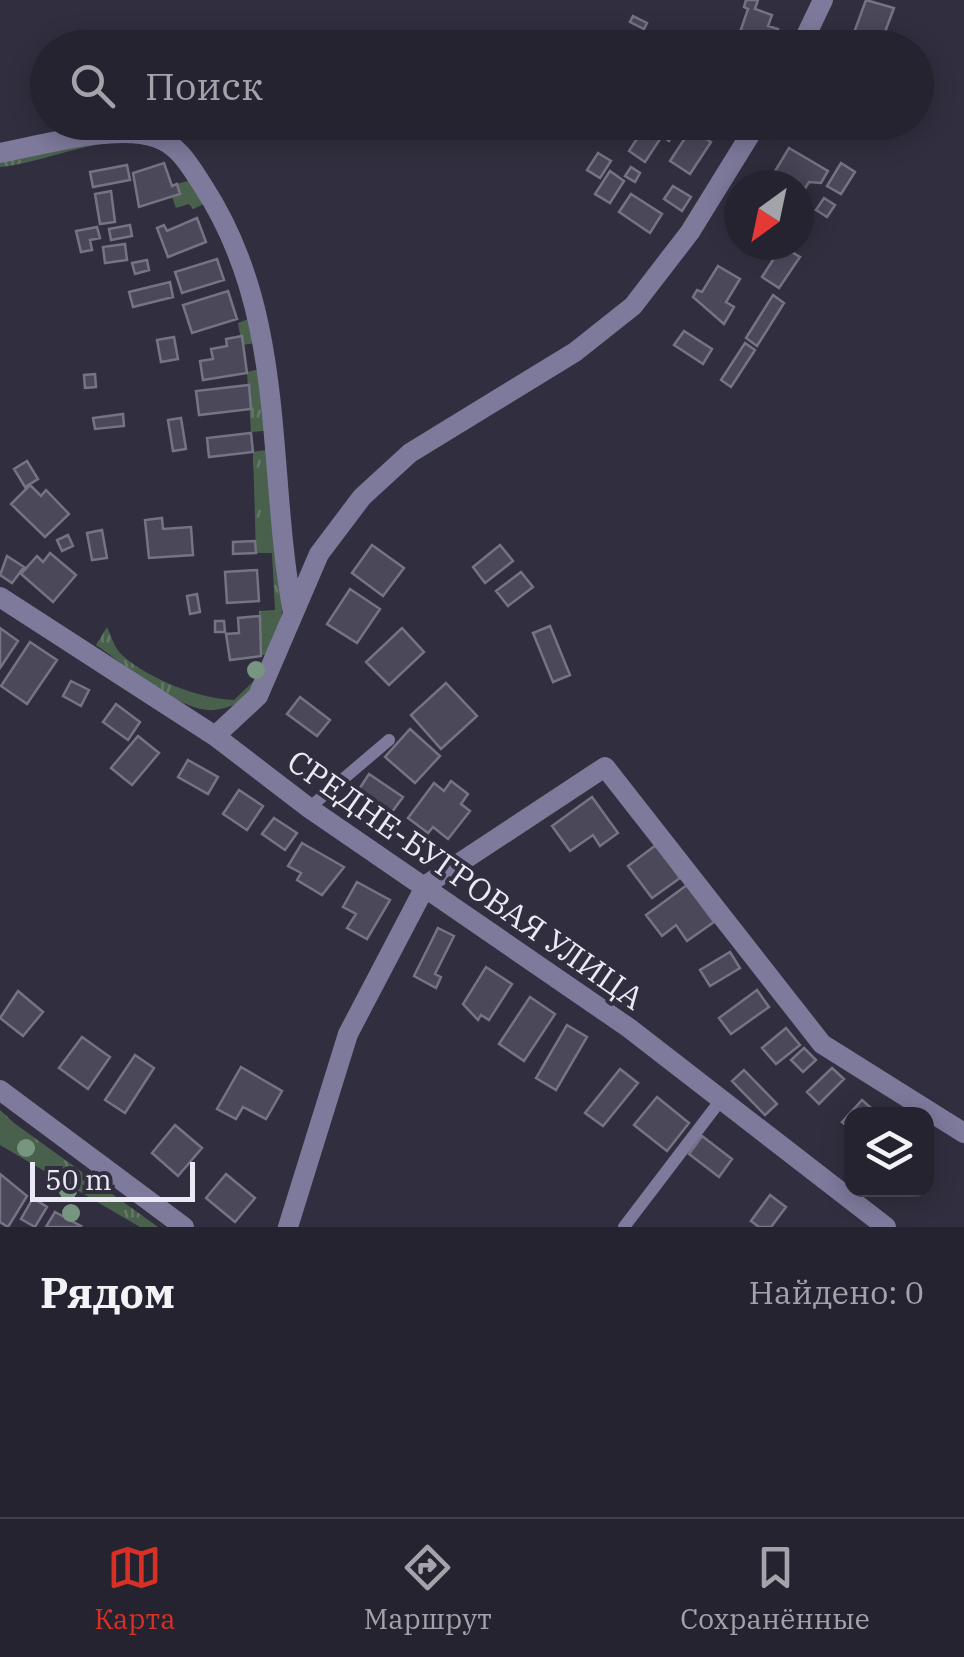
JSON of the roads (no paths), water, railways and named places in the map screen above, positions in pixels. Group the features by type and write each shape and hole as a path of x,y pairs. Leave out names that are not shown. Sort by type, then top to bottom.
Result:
{"street":[{"path":"809,30 823,0"},
{"path":"0,153 77,140"},
{"path":"160,140 184,157 210,196 242,258 261,322 277,505 293,612"},
{"path":"214,736 258,696 319,554 362,496 386,472 440,433 575,352 633,306 690,232 747,140"},
{"name":"СРЕДНЕ-БУГРОВАЯ УЛИЦА","path":"0,597 214,736 309,808 426,885 628,1028 886,1227"},
{"path":"288,1227 348,1034 426,885 605,767 822,1044 964,1133"},
{"path":"0,1090 184,1227"}],"lane":[{"path":"309,808 390,740"},
{"path":"624,1227 720,1101"}]}
